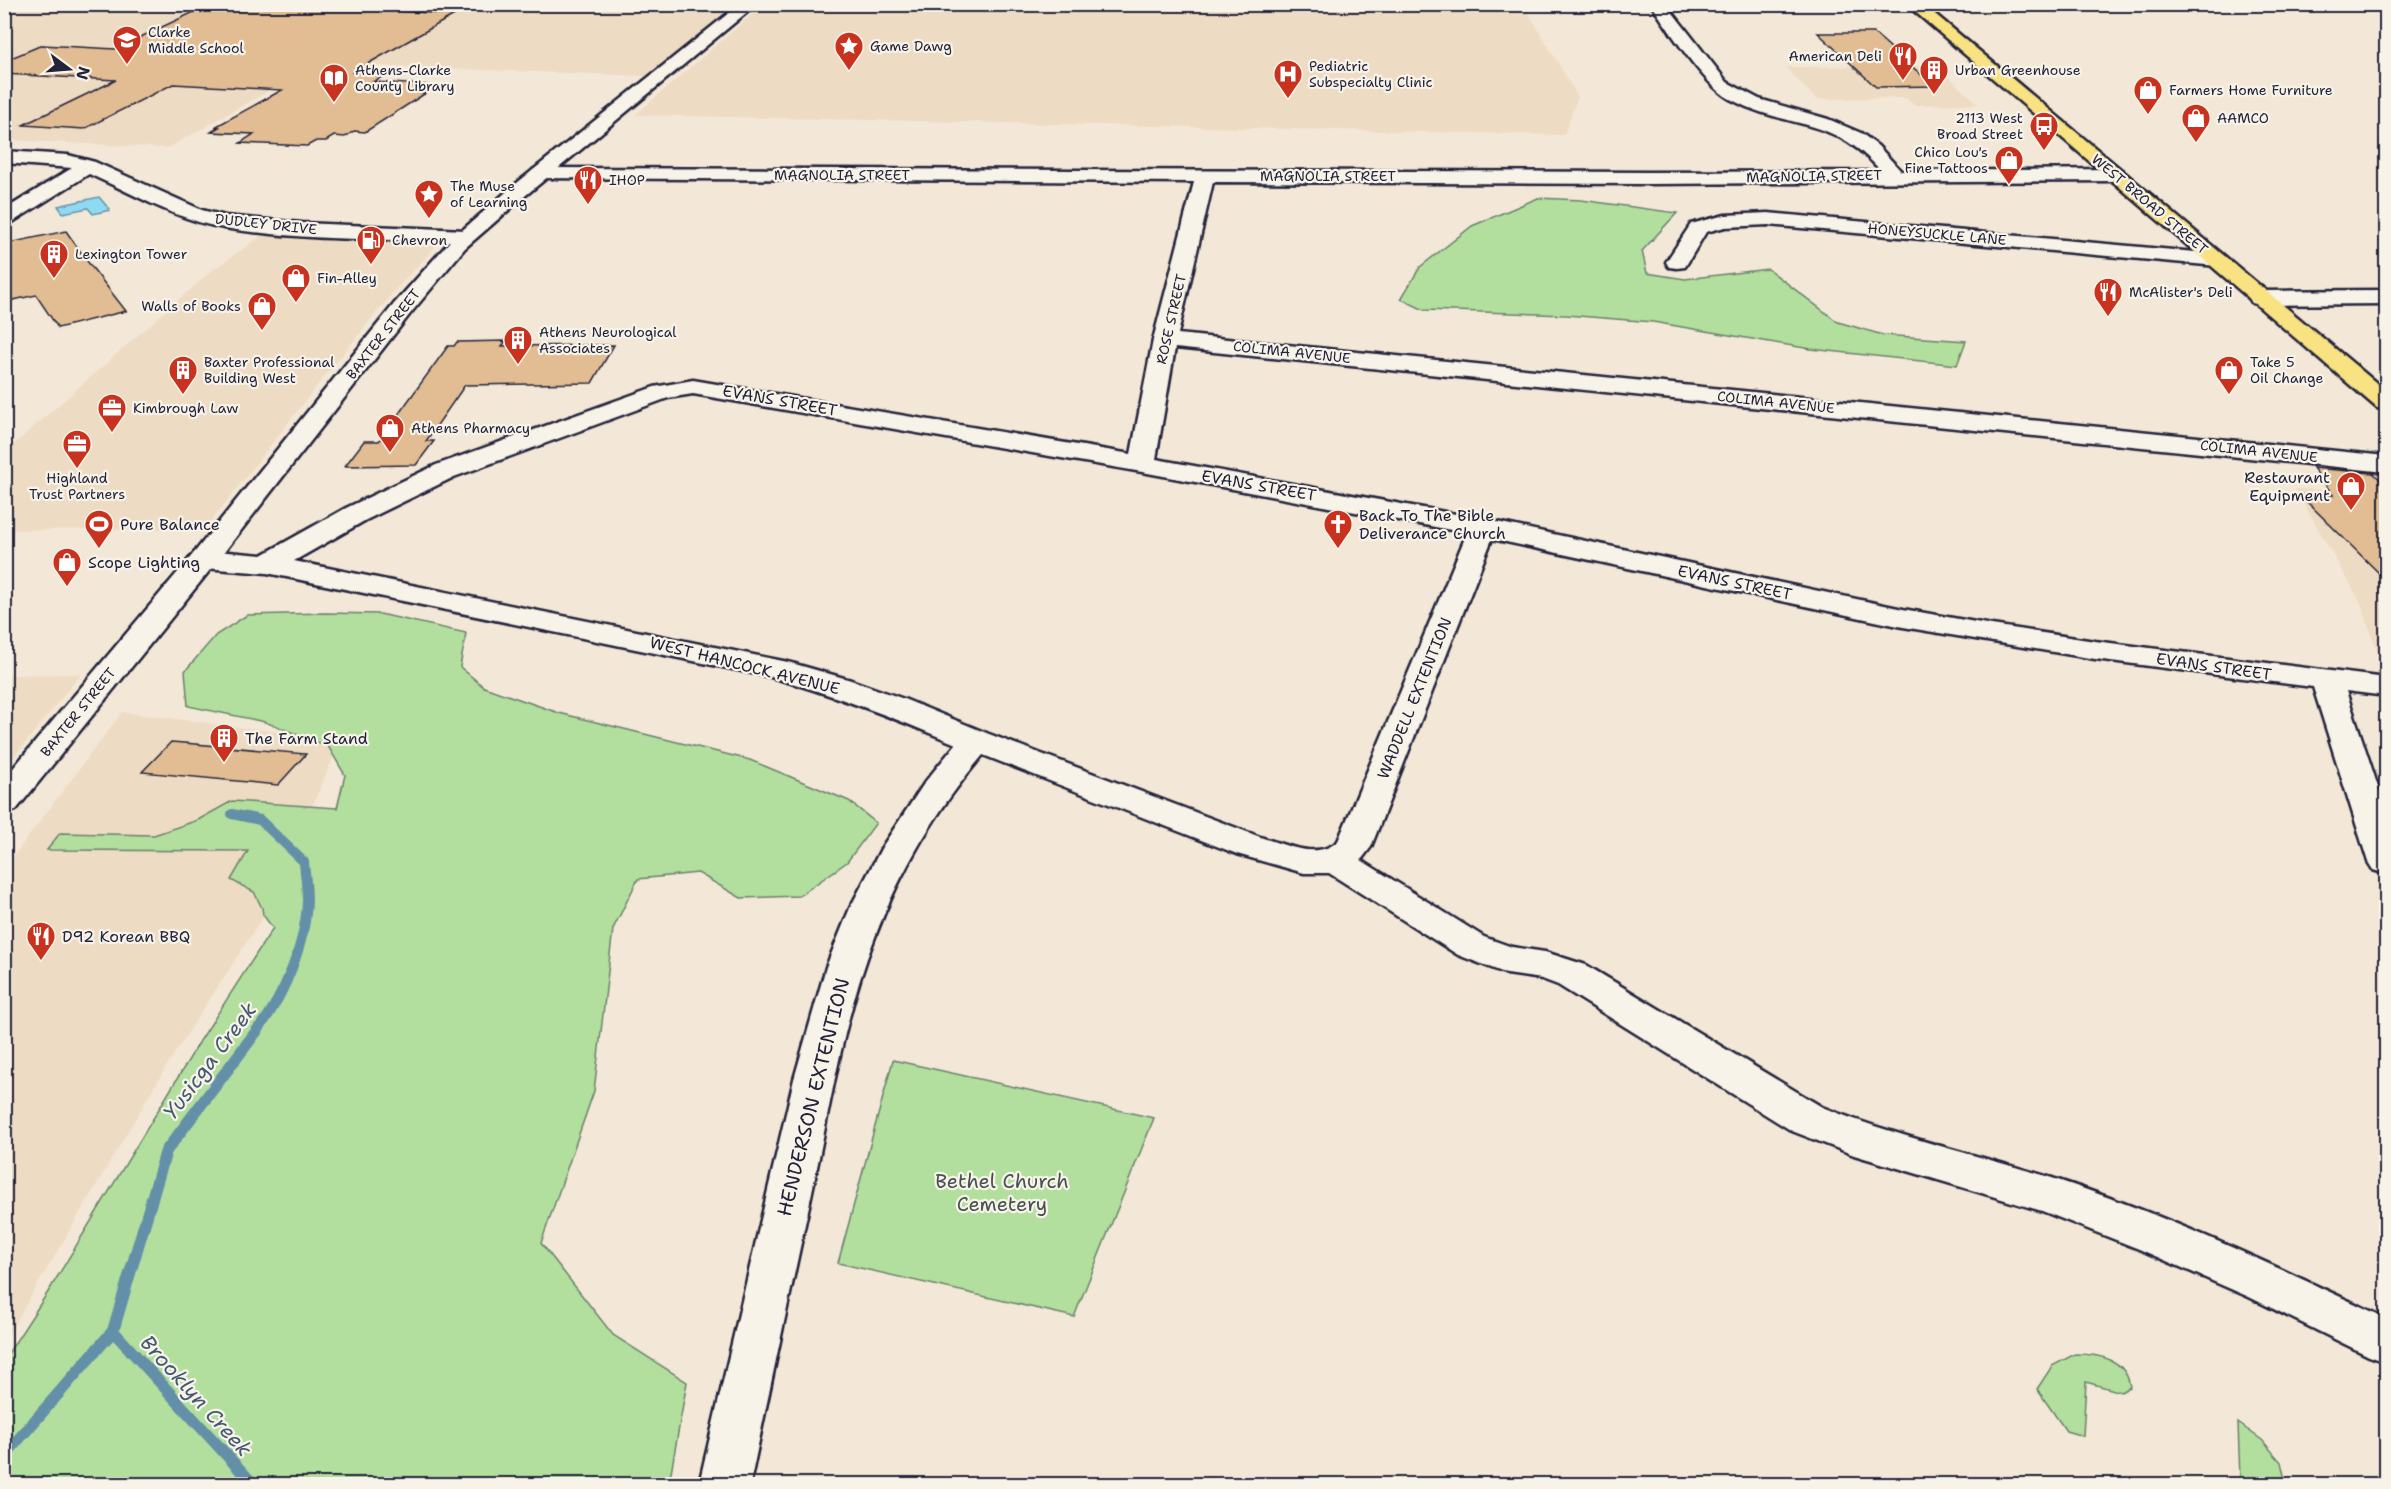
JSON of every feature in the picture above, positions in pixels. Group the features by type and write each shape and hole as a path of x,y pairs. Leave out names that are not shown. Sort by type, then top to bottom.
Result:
{"main road":[{"name":"WEST BROAD STREET","path":"1913,4 2386,403"}],"street":[{"name":"BAXTER STREET","path":"4,802 204,559 402,309 466,236 750,4"},
{"path":"1658,4 1721,86 1730,93 1751,103 1848,133 1866,144 1895,175"},
{"name":"DUDLEY DRIVE","path":"4,157 68,161 88,166 195,214 224,222 302,229 466,236"},
{"path":"4,219 88,166"},
{"name":"MAGNOLIA STREET","path":"540,174 1649,178 2116,175"},
{"name":"ROSE STREET","path":"1142,464 1165,340 1206,176"},
{"name":"HONEYSUCKLE LANE","path":"1677,262 1698,228 1725,221 1768,219 2217,260"},
{"path":"2259,298 2386,297"},
{"name":"COLIMA AVENUE","path":"1165,340 2386,464"},
{"name":"EVANS STREET","path":"267,564 356,514 445,471 663,392 685,387 716,389 1482,527 1948,626 2096,650 2386,687"},
{"name":"WADDELL EXTENTION","path":"1335,860 1345,856 1353,847 1482,527"},
{"name":"WEST HANCOCK AVENUE","path":"204,559 267,564 777,669 840,687 893,706 977,741 1250,846 1305,861 1335,860"},
{"path":"2325,680 2386,862"},
{"name":"HENDERSON EXTENTION","path":"724,1485 820,1055 845,966 876,891 923,812 952,769 977,741"},
{"path":"1335,860 1471,946 1507,960 1545,966 1572,975 1808,1119 1854,1138 2051,1196 2155,1236 2265,1283 2386,1341"}],"shaded area":[{"path":"5,5 738,5 648,76 316,64 168,148 5,140"},
{"path":"763,5 1524,5 1578,97 1564,135 635,115"},
{"path":"1937,66 1978,104 1914,105 1906,98 1816,99 1785,67"},
{"path":"269,230 430,240 437,245 396,289 324,377 205,529 5,530 4,453 210,272"},
{"path":"2295,489 2386,492 2386,678 2361,603"},
{"path":"81,674 5,768 5,675"},
{"path":"122,712 341,740 265,914 169,1062 5,1340 4,869"}],"green space":[{"path":"1538,198 1581,200 1677,213 1642,251 1647,273 1685,279 1768,269 1838,322 1883,335 1966,341 1957,365 1811,349 1653,322 1566,315 1424,310 1401,299 1420,267 1472,226"},
{"path":"380,614 466,633 460,667 484,687 559,713 750,760 849,801 876,823 847,862 799,896 741,898 698,873 638,879 613,929 594,1091 541,1243 613,1335 687,1382 669,1484 5,1484 5,1358 50,1289 200,1041 273,928 263,915 254,892 231,880 248,851 47,850 60,833 154,835 198,820 232,801 337,808 345,775 328,746 265,722 188,706 185,671 216,635 247,615"},
{"name":"Bethel Church Cemetery","path":"893,1060 1154,1118 1074,1317 838,1263"},
{"path":"2075,1354 2094,1355 2117,1364 2128,1378 2130,1387 2121,1392 2086,1382 2083,1436 2066,1431 2037,1389 2052,1366"},
{"path":"2238,1423 2262,1440 2281,1462 2286,1484 2254,1484 2240,1480"}],"water":[{"path":"99,197 110,210 93,214 88,208 63,213 58,206"}],"building":[{"path":"211,4 334,4 334,8 456,14 353,72 387,74 373,82 426,85 413,92 426,93 365,132 354,131 345,137 334,136 326,141 316,141 307,146 240,143 254,134 211,132 219,127 215,127 282,90 173,84 84,129 23,125 116,80 4,74 4,61 42,45 115,49"},
{"path":"1818,33 1874,33 1934,86 1876,87"},
{"name":"Lexington Tower","path":"66,231 126,311 58,328 36,295 4,302 4,244"},
{"name":"Athens Neurological Associates","path":"506,341 502,346 614,345 592,383 465,385 426,441 434,441 416,465 345,466 364,441 379,441 448,346 454,346 457,342"},
{"path":"2313,468 2373,473 2386,485 2386,580 2300,495 2333,495"},
{"name":"The Farm Stand","path":"171,742 306,754 278,785 142,772"}],"waterway":[{"name":"Yusicga Creek","path":"232,814 260,820 304,862 307,900 303,934 285,985 258,1030"},
{"name":"Yusicga Creek","path":"113,1331 166,1151 259,1028"},
{"path":"4,1456 113,1331"},
{"name":"Brooklyn Creek","path":"113,1331 253,1484"}],"place":[{"name":"Clarke Middle School","path":"127,66"},
{"name":"Game Dawg","path":"849,72"},
{"name":"American Deli","path":"1903,82"},
{"name":"Urban Greenhouse","path":"1934,96"},
{"name":"Pediatric Subspecialty Clinic","path":"1288,100"},
{"name":"Athens-Clarke County Library","path":"334,104"},
{"name":"Farmers Home Furniture","path":"2148,116"},
{"name":"AAMCO","path":"2196,144"},
{"name":"2113 West Broad Street","path":"2044,152"},
{"name":"Chico Lou's Fine Tattoos","path":"2009,186"},
{"name":"IHOP","path":"588,206"},
{"name":"The Muse of Learning","path":"429,220"},
{"name":"Chevron","path":"371,266"},
{"name":"Lexington Tower","path":"54,280"},
{"name":"Fin-Alley","path":"296,304"},
{"name":"McAlister's Deli","path":"2108,318"},
{"name":"Walls of Books","path":"262,332"},
{"name":"Athens Neurological Associates","path":"518,366"},
{"name":"Baxter Professional Building West","path":"183,396"},
{"name":"Take 5 Oil Change","path":"2229,396"},
{"name":"Kimbrough Law","path":"112,434"},
{"name":"Athens Pharmacy","path":"390,454"},
{"name":"Highland Trust Partners","path":"77,470"},
{"name":"Restaurant Equipment","path":"2351,512"},
{"name":"Pure Balance","path":"99,550"},
{"name":"Back To The Bible Deliverance Church","path":"1338,550"},
{"name":"Scope Lighting","path":"67,588"},
{"name":"The Farm Stand","path":"224,764"},
{"name":"D92 Korean BBQ","path":"41,962"}]}
